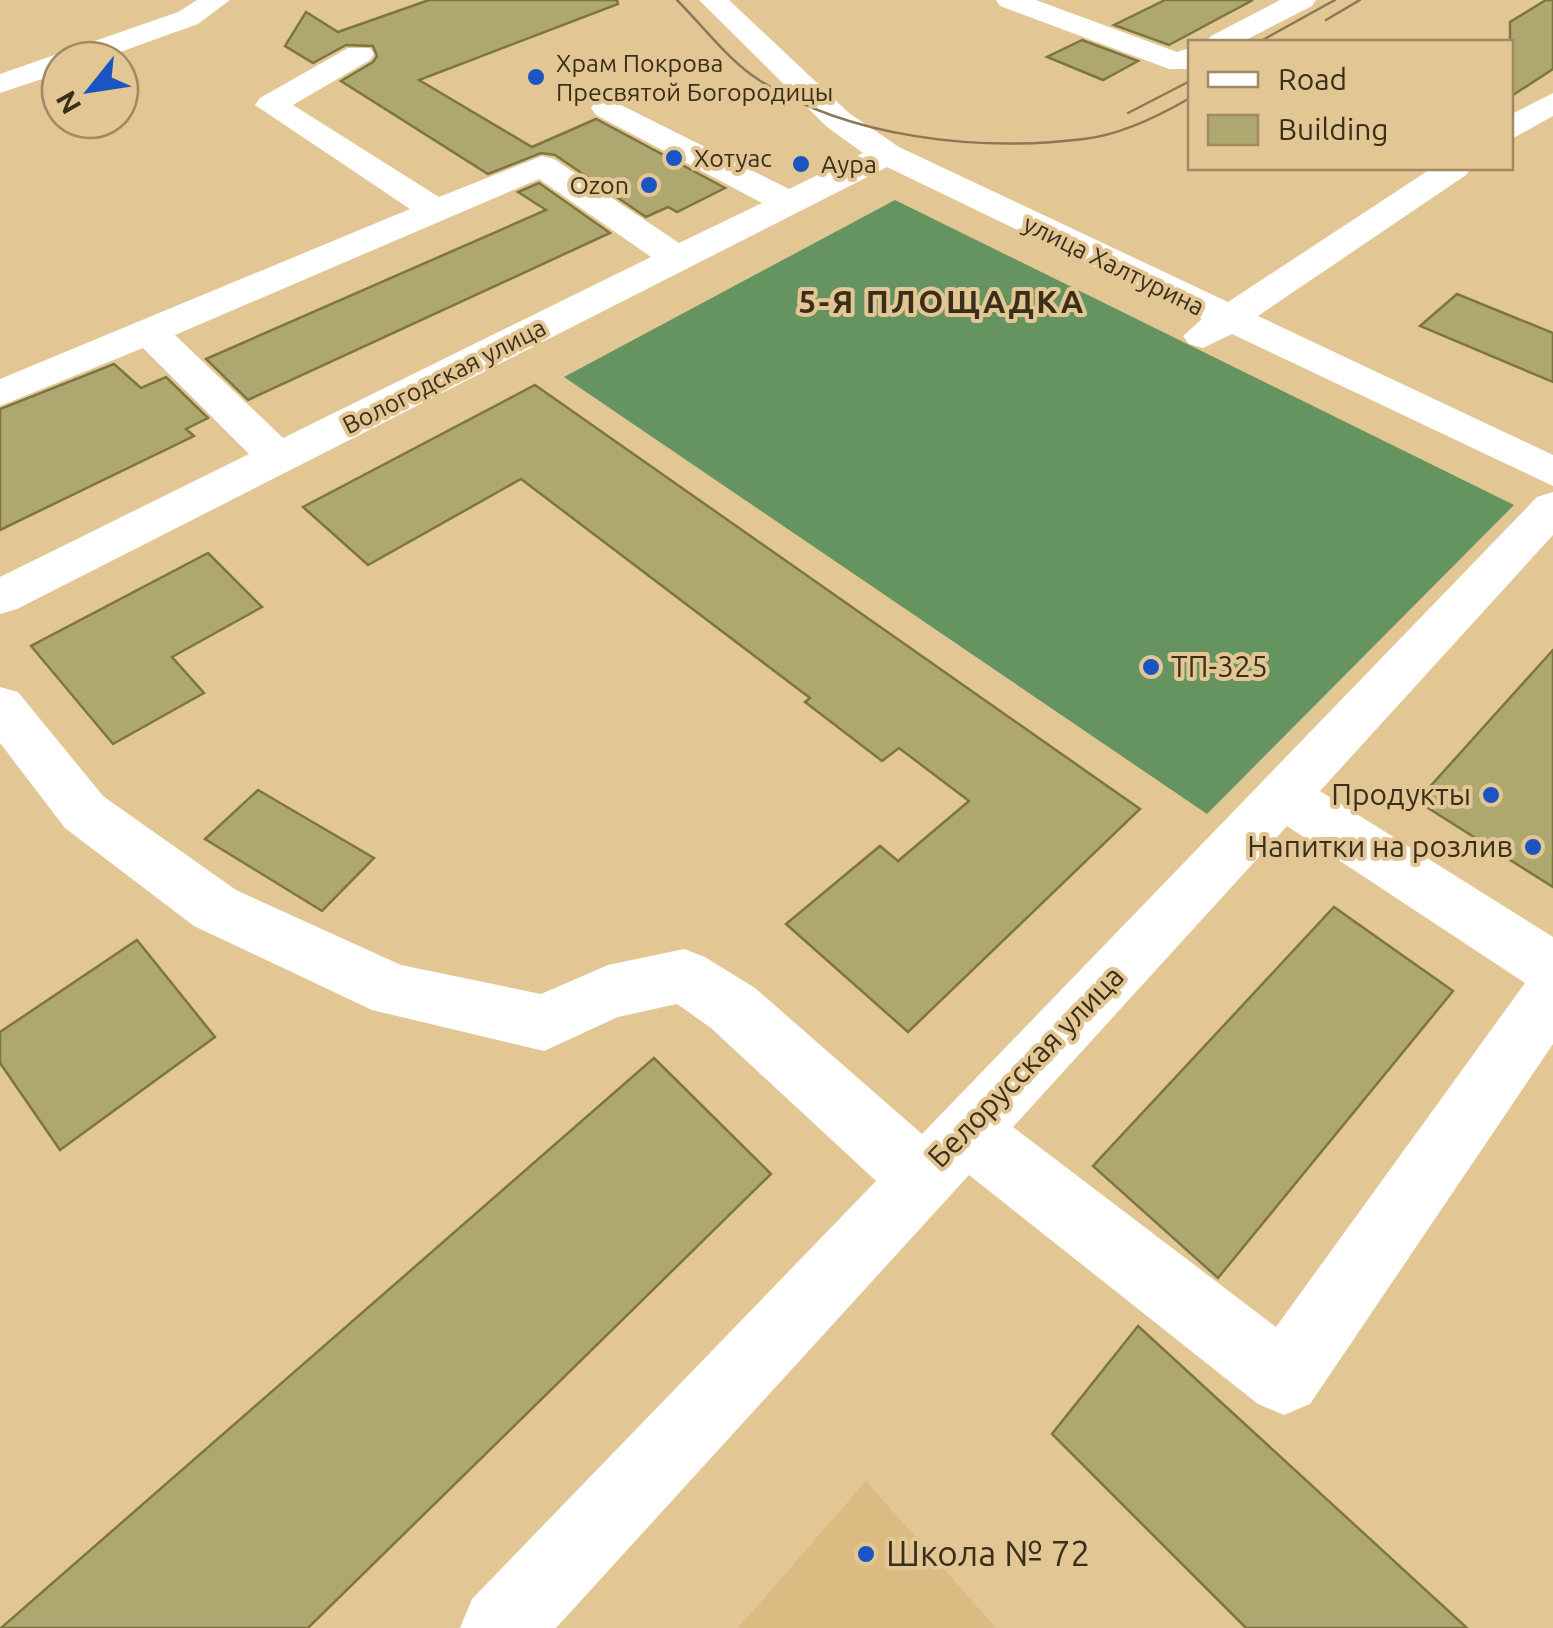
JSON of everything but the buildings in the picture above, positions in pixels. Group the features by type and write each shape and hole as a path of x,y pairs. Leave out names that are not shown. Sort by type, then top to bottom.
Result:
{"street":[{"path":"126,40 188,18 216,0"},
{"name":"улица Халтурина","path":"713,0 838,120 887,154 1214,328 1553,472"},
{"path":"1010,0 1180,62 1188,58"},
{"path":"1224,40 1302,0"},
{"path":"1081,26 1116,9"},
{"path":"1262,22 1298,36"},
{"path":"359,54 271,105 436,210"},
{"path":"0,84 40,70"},
{"path":"607,108 790,203"},
{"name":"Вологодская улица","path":"0,597 887,154"},
{"path":"0,394 542,166 678,259"},
{"path":"1214,328 1451,170"},
{"path":"149,332 278,458"},
{"name":"Белорусская улица","path":"501,1628 1553,507"},
{"path":"0,706 84,812 215,908 394,990 544,1024 608,992 684,976 944,1154 1284,1378 1553,993"},
{"path":"1283,794 1553,969"}],"shaded area":[{"name":"Школа № 72","path":"866,1481 996,1628 738,1628"}],"green space":[{"path":"895,200 1514,505 1207,814 564,377"}],"tram line":[{"path":"677,0 726,53 759,80 794,100 873,128 958,141 1043,143 1111,133 1139,124 1188,99"},
{"path":"1263,40 1335,0"},
{"path":"1326,20 1360,0"},
{"path":"1128,113 1188,82"}],"place":[{"name":"Храм Покрова Пресвятой Богородицы","path":"536,77"},
{"name":"Хотуас","path":"674,158"},
{"name":"Аура","path":"801,164"},
{"name":"Ozon","path":"649,185"},
{"name":"ТП-325","path":"1151,667"},
{"name":"Продукты","path":"1491,795"},
{"name":"Напитки на розлив","path":"1533,847"},
{"name":"Школа № 72","path":"866,1554"}],"district":[{"name":"5-Я ПЛОЩАДКА","path":"942,302"}]}
